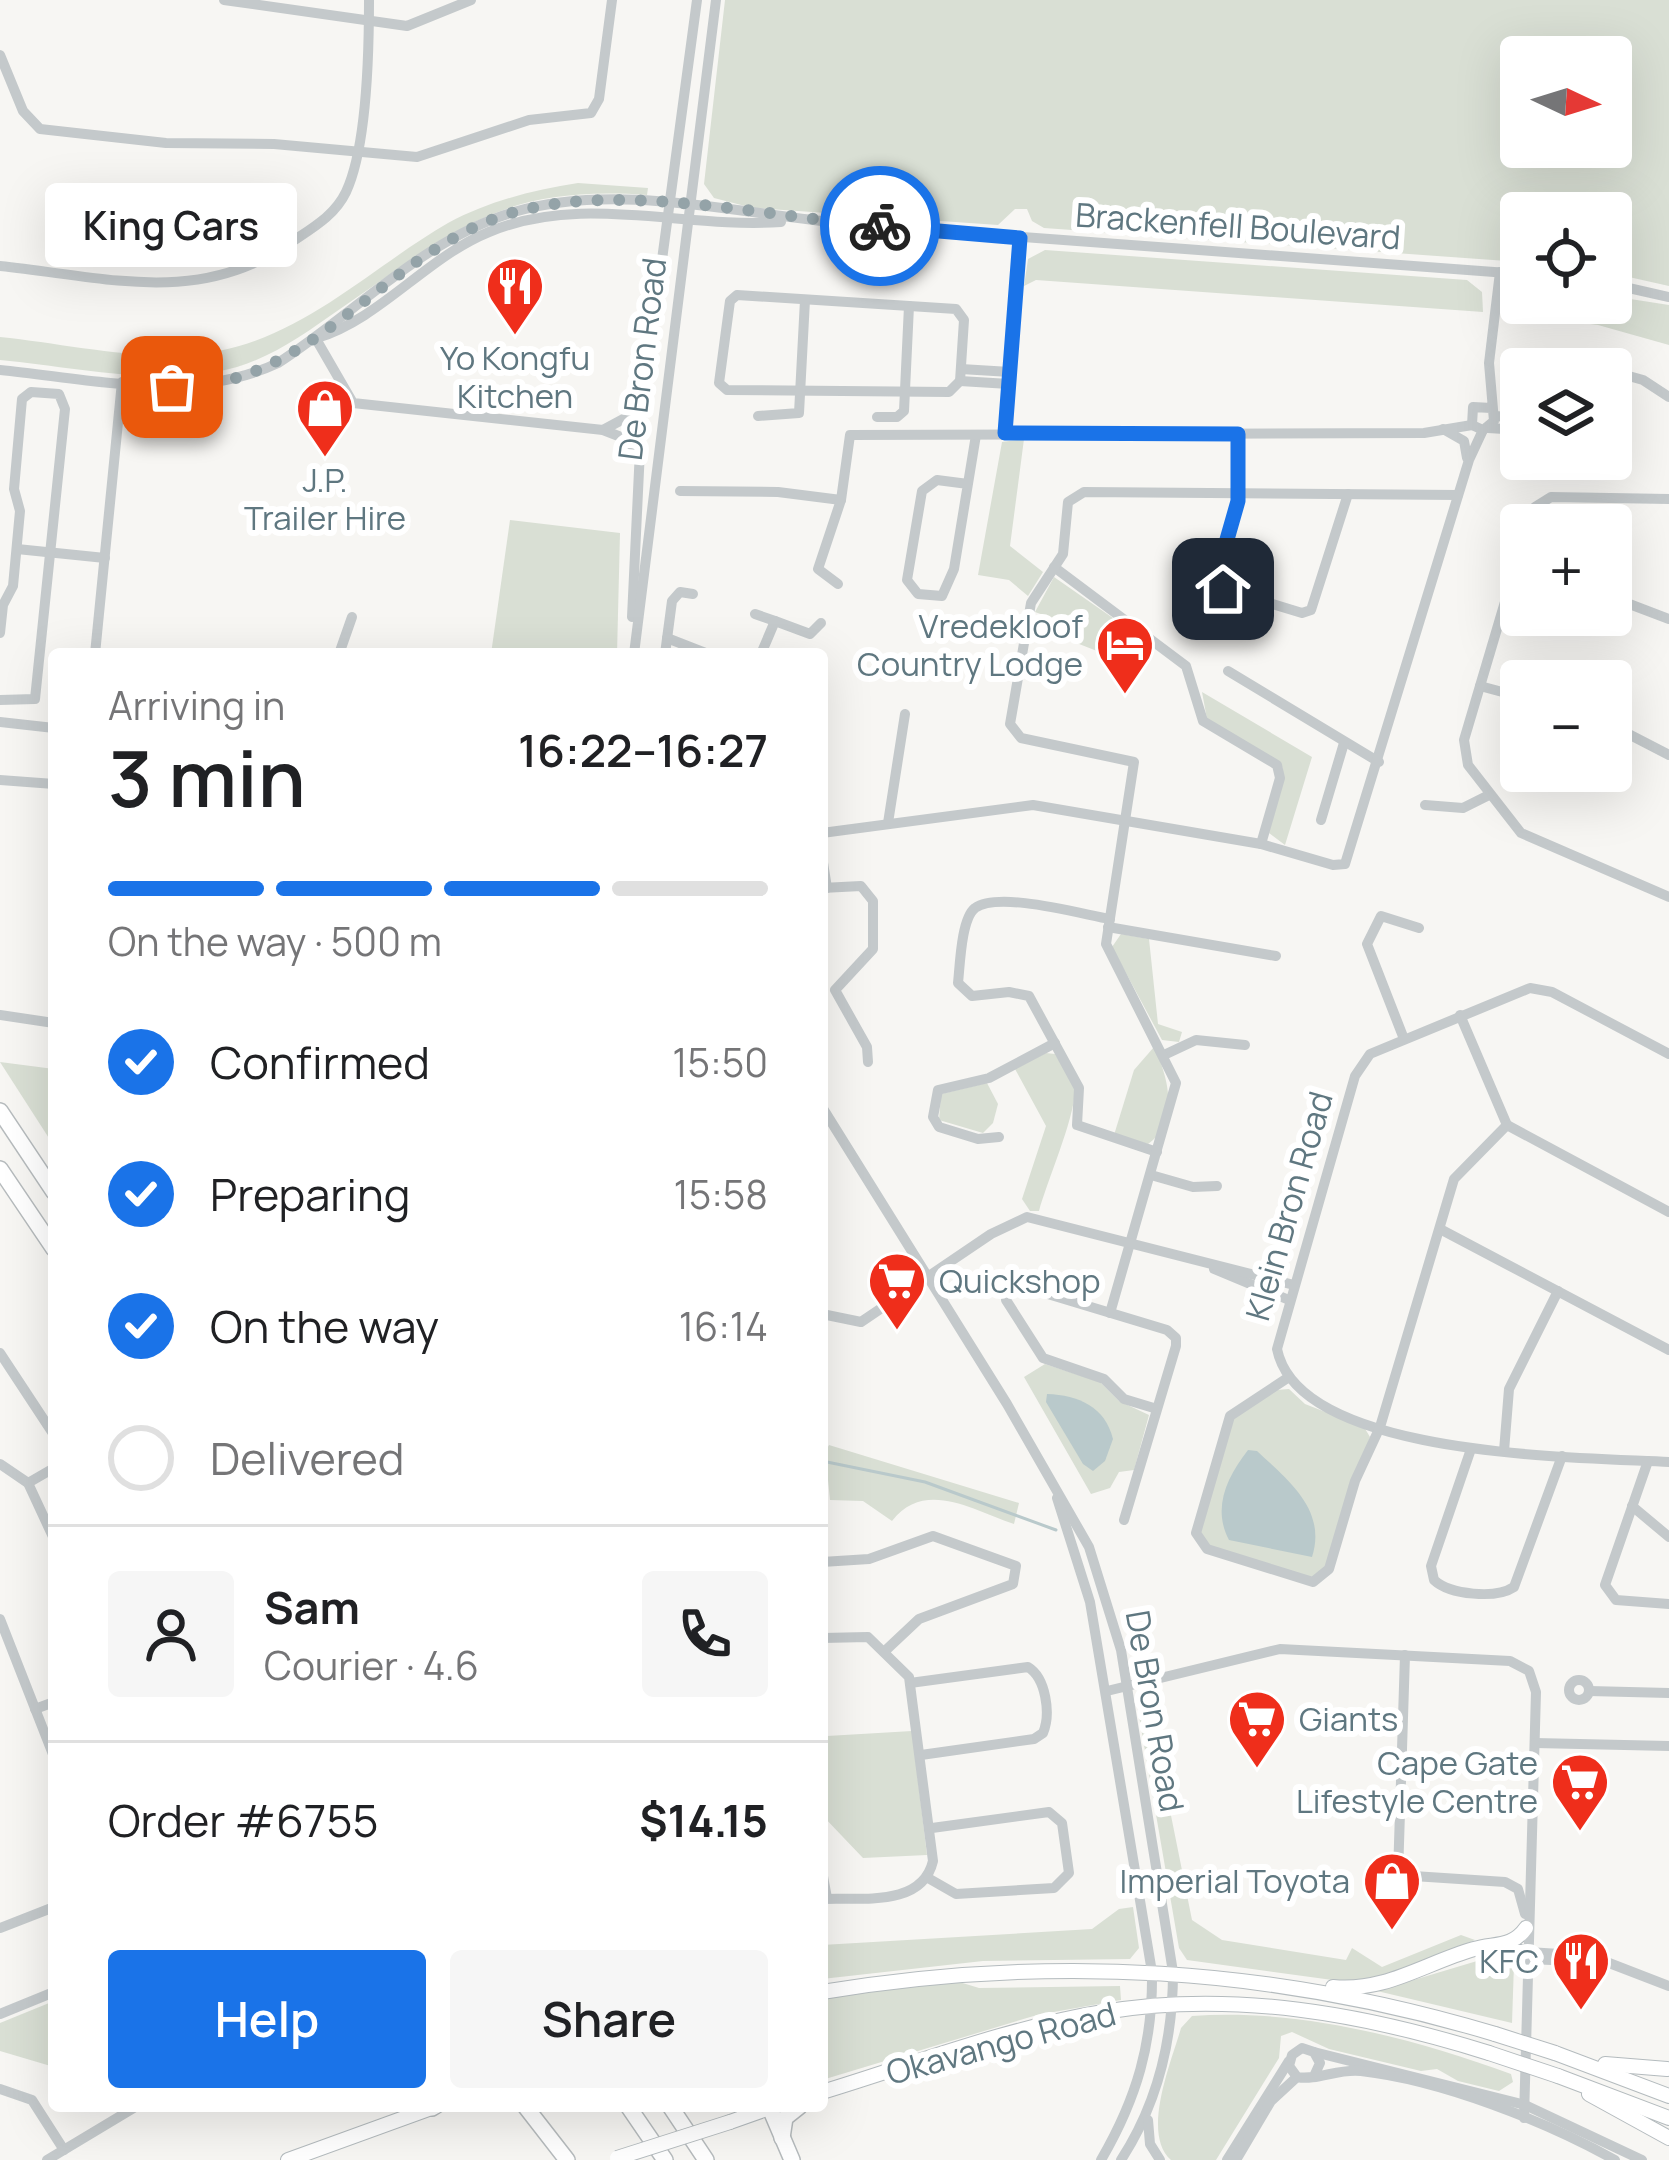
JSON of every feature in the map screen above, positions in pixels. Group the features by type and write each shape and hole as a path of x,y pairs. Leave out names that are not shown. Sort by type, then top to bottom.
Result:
{"highway":[{"path":"0,1111 48,1183"},
{"path":"0,1169 48,1240"},
{"path":"530,2112 567,2160"},
{"path":"632,2112 665,2160"},
{"path":"674,2112 706,2160"},
{"path":"773,2112 792,2160"},
{"path":"782,2139 785,2118 792,2112"}],"main road":[{"path":"1239,1976 1360,1988 1508,1943 1529,1918"},
{"path":"1456,1957 1528,1955"},
{"name":"Okavango Road","path":"828,1992 977,1974 1239,1976 1495,2034 1669,2096"},
{"name":"Okavango Road","path":"828,2090 1023,2030 1173,2005 1315,2011 1405,2028 1558,2076 1669,2118"},
{"path":"1560,2054 1630,2070 1667,2069"},
{"path":"1576,2083 1669,2138"},
{"path":"288,2160 420,2112"},
{"path":"615,2159 757,2112"}],"street":[{"path":"224,0 416,26 472,0"},
{"path":"0,266 184,283 245,271 333,212 350,182 356,152 369,0"},
{"path":"0,55 23,111 40,129 151,142 423,156 529,120 587,115 599,99 612,0"},
{"name":"De Bron Road","path":"633,648 642,408 697,0"},
{"name":"De Bron Road","path":"634,648 716,0"},
{"name":"Brackenfell Boulevard","path":"0,370 122,382 218,384 264,370 316,339 389,283 492,220 570,202 1500,272"},
{"path":"1005,433 1020,238"},
{"path":"828,831 1034,805 1261,844 1342,866 1352,856 1481,420 1500,272"},
{"path":"1632,289 1669,297"},
{"path":"733,297 909,306 961,312 960,375 949,392 727,390 719,383 733,297"},
{"path":"758,416 797,416 805,300"},
{"path":"877,416 901,415 909,306"},
{"path":"316,339 353,403 603,430 629,444 638,459"},
{"path":"960,375 1010,378"},
{"path":"1632,377 1669,398"},
{"path":"96,648 122,382"},
{"path":"0,633 17,549 20,508 14,488 22,399 31,392 59,394 65,410 35,699 29,703 0,700"},
{"path":"603,430 642,408"},
{"path":"838,584 818,569 841,500 850,435 1238,434 1447,428 1500,419"},
{"path":"1481,420 1500,425"},
{"path":"1447,428 1464,441 1468,464"},
{"path":"1238,434 1238,493 1218,584 1302,613 1315,605 1348,494"},
{"path":"968,484 937,480 922,491 907,580 918,594 942,596 949,588 968,484 976,435"},
{"path":"680,491 778,492 841,500"},
{"path":"1110,1313 1175,1089 1164,1055 1106,948 1136,769 1131,759 1021,738 1010,728 1031,603 1066,545 1068,502 1078,493 1458,495"},
{"path":"1538,504 1547,498 1669,499"},
{"path":"17,549 105,557"},
{"path":"1054,567 1183,663 1203,722 1277,765 1280,778 1261,844"},
{"path":"666,648 674,597 693,594"},
{"path":"1632,605 1669,619"},
{"path":"755,614 810,634 821,623"},
{"path":"341,648 352,617"},
{"path":"764,648 775,621"},
{"path":"1500,625 1463,747 1489,795 1527,836 1605,865 1669,897"},
{"path":"667,638 693,648"},
{"path":"1228,670 1379,762"},
{"path":"1480,686 1500,692"},
{"path":"888,824 905,713"},
{"path":"0,722 48,727"},
{"path":"1632,736 1669,755"},
{"path":"1321,820 1344,743"},
{"path":"0,780 48,784"},
{"path":"1425,805 1463,808 1489,795"},
{"path":"828,888 857,885 872,897 873,949 836,990 867,1047 868,1063"},
{"path":"1157,1152 1079,1127 1075,1119 1079,1088 1025,994 972,996 962,990 958,979 970,915 980,906 1010,902 1276,956"},
{"path":"1404,1039 1366,944 1373,924 1384,915 1419,928"},
{"name":"Klein Bron Road","path":"1289,1377 1277,1349 1289,1300 1357,1071 1370,1054 1516,991 1540,988 1669,1054"},
{"path":"0,1015 48,1022"},
{"path":"1460,1015 1507,1125 1669,1212"},
{"path":"1164,1055 1196,1040 1245,1045"},
{"path":"999,1137 978,1139 939,1127 933,1117 938,1090 988,1078 1055,1043"},
{"name":"De Bron Road","path":"828,1117 1047,1472 1099,1573 1127,1685 1173,1972 1173,2005 1148,2111"},
{"path":"1507,1125 1454,1179 1380,1427 1321,1580 1306,1581 1203,1547 1196,1529 1230,1416 1289,1377 1306,1399 1380,1427 1418,1441 1669,1462"},
{"path":"1151,1175 1192,1187 1216,1186"},
{"path":"828,1316 861,1322 928,1275 1027,1217 1211,1268 1289,1300"},
{"path":"1439,1229 1669,1350"},
{"path":"1211,1268 1261,1275 1294,1286"},
{"path":"1256,1289 1261,1275"},
{"path":"1124,1520 1157,1409 1176,1338 1167,1330 1018,1285 1006,1293 1043,1358 1104,1379 1124,1400 1157,1409"},
{"path":"1504,1451 1509,1389 1558,1291"},
{"path":"0,1353 48,1426"},
{"path":"1471,1449 1431,1566 1434,1580 1450,1590 1501,1593 1514,1587 1562,1456"},
{"path":"1648,1461 1605,1588 1616,1600 1669,1604"},
{"path":"0,1465 28,1483 48,1526"},
{"path":"28,1483 48,1471"},
{"name":"De Bron Road","path":"1047,1472 1090,1602 1152,1972 1153,2006 1136,2092 1101,2160"},
{"path":"1632,1506 1669,1537"},
{"path":"828,1561 869,1558 934,1537 1016,1566 1013,1584 919,1619 886,1650"},
{"path":"0,1619 48,1742"},
{"path":"828,1639 864,1636 886,1650 910,1683 932,1828 928,1878"},
{"path":"1107,1690 1280,1649 1510,1661 1526,1667 1536,1686 1524,2111"},
{"path":"1405,1655 1398,1875 1514,1885 1546,1944 1665,1983"},
{"path":"910,1683 1028,1667 1040,1678 1047,1720 1034,1739 921,1755"},
{"path":"1589,1691 1669,1693"},
{"path":"35,1709 48,1704"},
{"path":"1535,1743 1669,1746"},
{"path":"928,1878 960,1894 1054,1888 1069,1874 1062,1823 1049,1812 932,1828"},
{"path":"828,1899 905,1894 928,1878"},
{"path":"0,1928 48,1909"},
{"path":"1528,1955 1571,1953"},
{"path":"1528,1955 1603,1961"},
{"path":"0,2014 48,1994"},
{"path":"1232,2160 1289,2061 1302,2048 1524,2111 1642,2160"},
{"path":"1314,2052 1319,2063 1315,2074"},
{"path":"1289,2061 1297,2078"},
{"path":"1232,2160 1271,2102 1297,2078 1369,2072 1524,2111 1615,2160"},
{"path":"0,2089 32,2100 64,2150"},
{"path":"1121,2160 1148,2111"},
{"path":"1148,2111 1150,2144 1160,2160"},
{"path":"47,2160 127,2112"}],"shaded area":[{"path":"725,0 1669,0 1669,286 1632,278 1632,192 1500,192 1500,261 1044,228 1032,221 1027,209 1015,209 998,225 753,208 714,198 704,184"},
{"path":"578,183 648,188 647,195 553,197 482,219 416,256 291,342 237,367 149,376 0,360 0,337 165,355 218,351 250,342 310,315 464,215 512,197"},
{"path":"1045,250 1467,280 1482,292 1483,312 1036,280 1024,286 1028,259"},
{"path":"1632,299 1669,305 1669,345 1590,324 1632,324"},
{"path":"1024,439 1010,546 1043,572 1028,596 1009,580 978,575 1002,442"},
{"path":"510,520 620,533 617,648 492,648"},
{"path":"1054,577 1133,632 1125,662 1074,642 1077,627 1035,612"},
{"path":"1202,692 1312,757 1285,845 1269,833 1283,768 1207,719"},
{"path":"1121,934 1149,939 1158,1024 1182,1032 1179,1042 1162,1040 1112,947"},
{"path":"1154,1047 1167,1084 1168,1111 1148,1144 1114,1135 1134,1070"},
{"path":"1046,1053 1055,1054 1074,1087 1074,1097 1039,1211 1030,1211 1022,1199 1046,1126 1015,1069"},
{"path":"0,1062 48,1068 48,1137"},
{"path":"987,1083 998,1104 993,1123 983,1133 939,1120 941,1094"},
{"path":"1045,1364 1100,1382 1119,1401 1149,1415 1134,1470 1119,1472 1110,1488 1091,1494 1024,1377"},
{"path":"1289,1389 1305,1404 1364,1427 1370,1437 1324,1570 1311,1578 1208,1545 1200,1534 1233,1419 1276,1390"},
{"path":"1047,1394 1080,1400 1104,1419 1113,1439 1105,1461 1093,1471 1083,1464 1046,1402"},
{"path":"828,1447 1019,1503 1014,1524 950,1502 919,1502 892,1521 863,1501 830,1500"},
{"path":"1248,1450 1257,1451 1281,1474 1310,1511 1315,1540 1312,1557 1229,1540 1222,1516 1224,1493"},
{"path":"1153,1689 1148,1701 1192,1920 1222,1940 1346,1960 1352,1948 1382,1967 1461,1935 1475,1940 1399,1972 1347,1982 1187,1960 1179,1948 1138,1710 1142,1697"},
{"path":"912,1731 927,1855 863,1858 828,1821 828,1736"},
{"path":"1133,1907 1139,1948 1130,1959 983,1961 828,1978 828,1945 1092,1929 1119,1909"},
{"path":"1477,1961 1514,1964 1512,2023 1377,1991"},
{"path":"956,1981 979,1988 1120,1986 1121,2000 1037,2015 828,2078 828,1997"},
{"path":"48,2003 48,2065 0,2051 0,2023"},
{"path":"1192,2016 1272,2017 1354,2028 1473,2061 1511,2074 1513,2082 1499,2091 1458,2081 1437,2069 1421,2071 1329,2049 1292,2032 1281,2036 1279,2058 1216,2160 1171,2160 1162,2148 1158,2116 1181,2028"}],"waterway":[{"path":"828,1462 925,1482 1056,1530"}],"way so far":[{"path":"172,387 218,384 278,363 450,242 517,211 570,202 614,202 711,207 880,226"}],"place":[{"name":"Yo Kongfu Kitchen","path":"515,337"},
{"name":"King Cars","path":"172,387"},
{"name":"J.P. Trailer Hire","path":"325,459"},
{"name":"Vredekloof Country Lodge","path":"1125,696"},
{"name":"Quickshop","path":"897,1332"},
{"name":"Giants","path":"1257,1770"},
{"name":"Cape Gate Lifestyle Centre","path":"1580,1833"},
{"name":"Imperial Toyota","path":"1392,1932"},
{"name":"KFC","path":"1581,2012"}],"route":[{"path":"880,226 1020,238 1005,433 1238,434 1238,501 1216,578 1223,589"}]}
